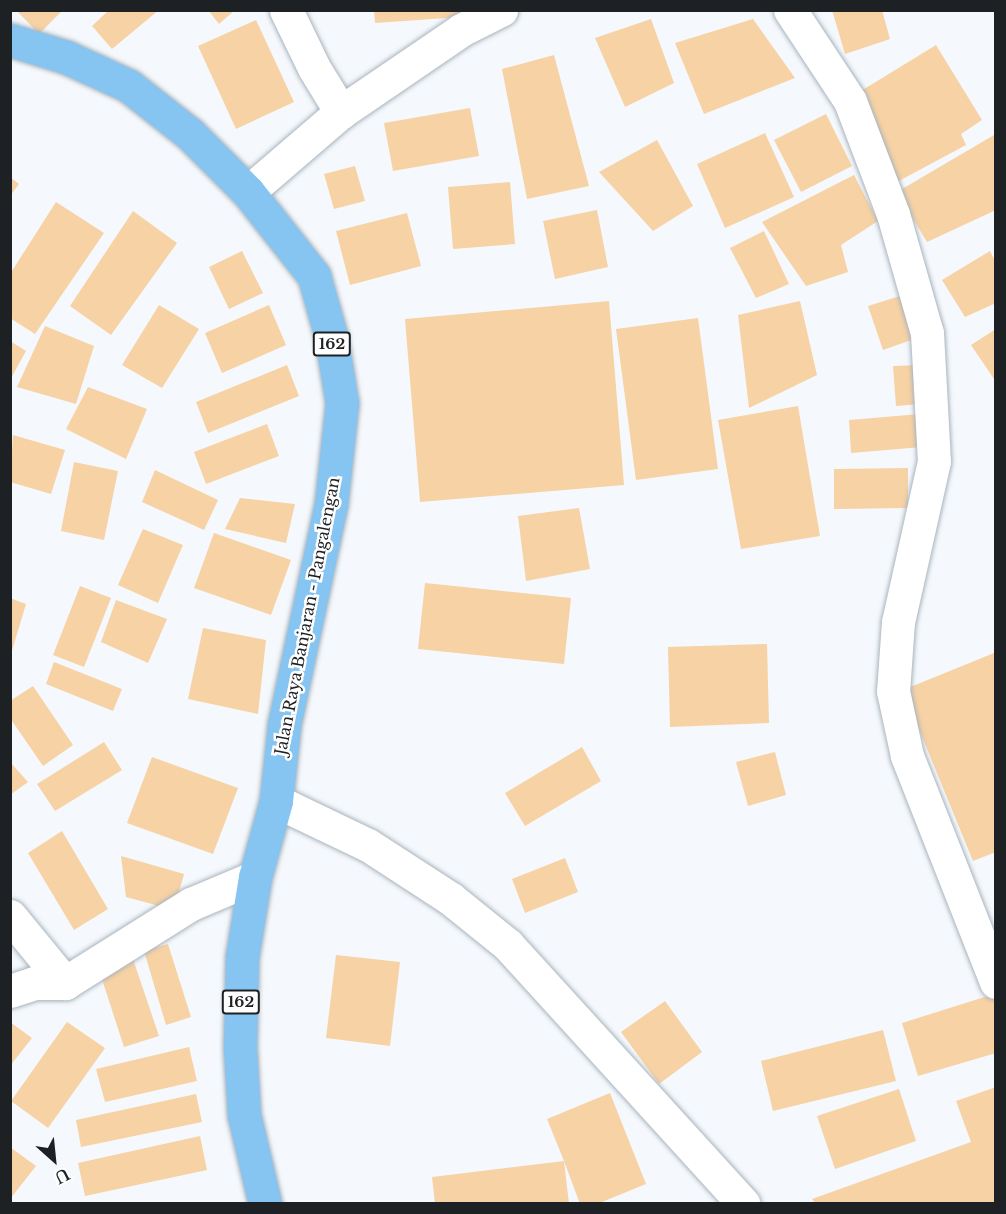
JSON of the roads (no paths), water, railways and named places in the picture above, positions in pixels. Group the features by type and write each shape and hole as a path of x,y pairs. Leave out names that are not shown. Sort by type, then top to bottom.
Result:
{"main road":[{"name":"Jalan Raya Banjaran - Pangalengan","path":"10,40 66,57 129,86 190,134 248,192 314,276 331,336 342,403 331,504 284,726 276,801 255,877 242,957 240,1048 244,1115 265,1203"}],"street":[{"path":"286,10 314,68 341,112"},
{"path":"248,192 341,112 461,30 501,10"},
{"path":"790,10 850,102 893,214 927,333 934,461 898,622 893,691 907,756 996,982"},
{"path":"276,801 368,845 451,899 508,945 744,1203"},
{"path":"10,991 34,983 65,983 191,904 255,877"},
{"path":"10,916 65,983"}]}
